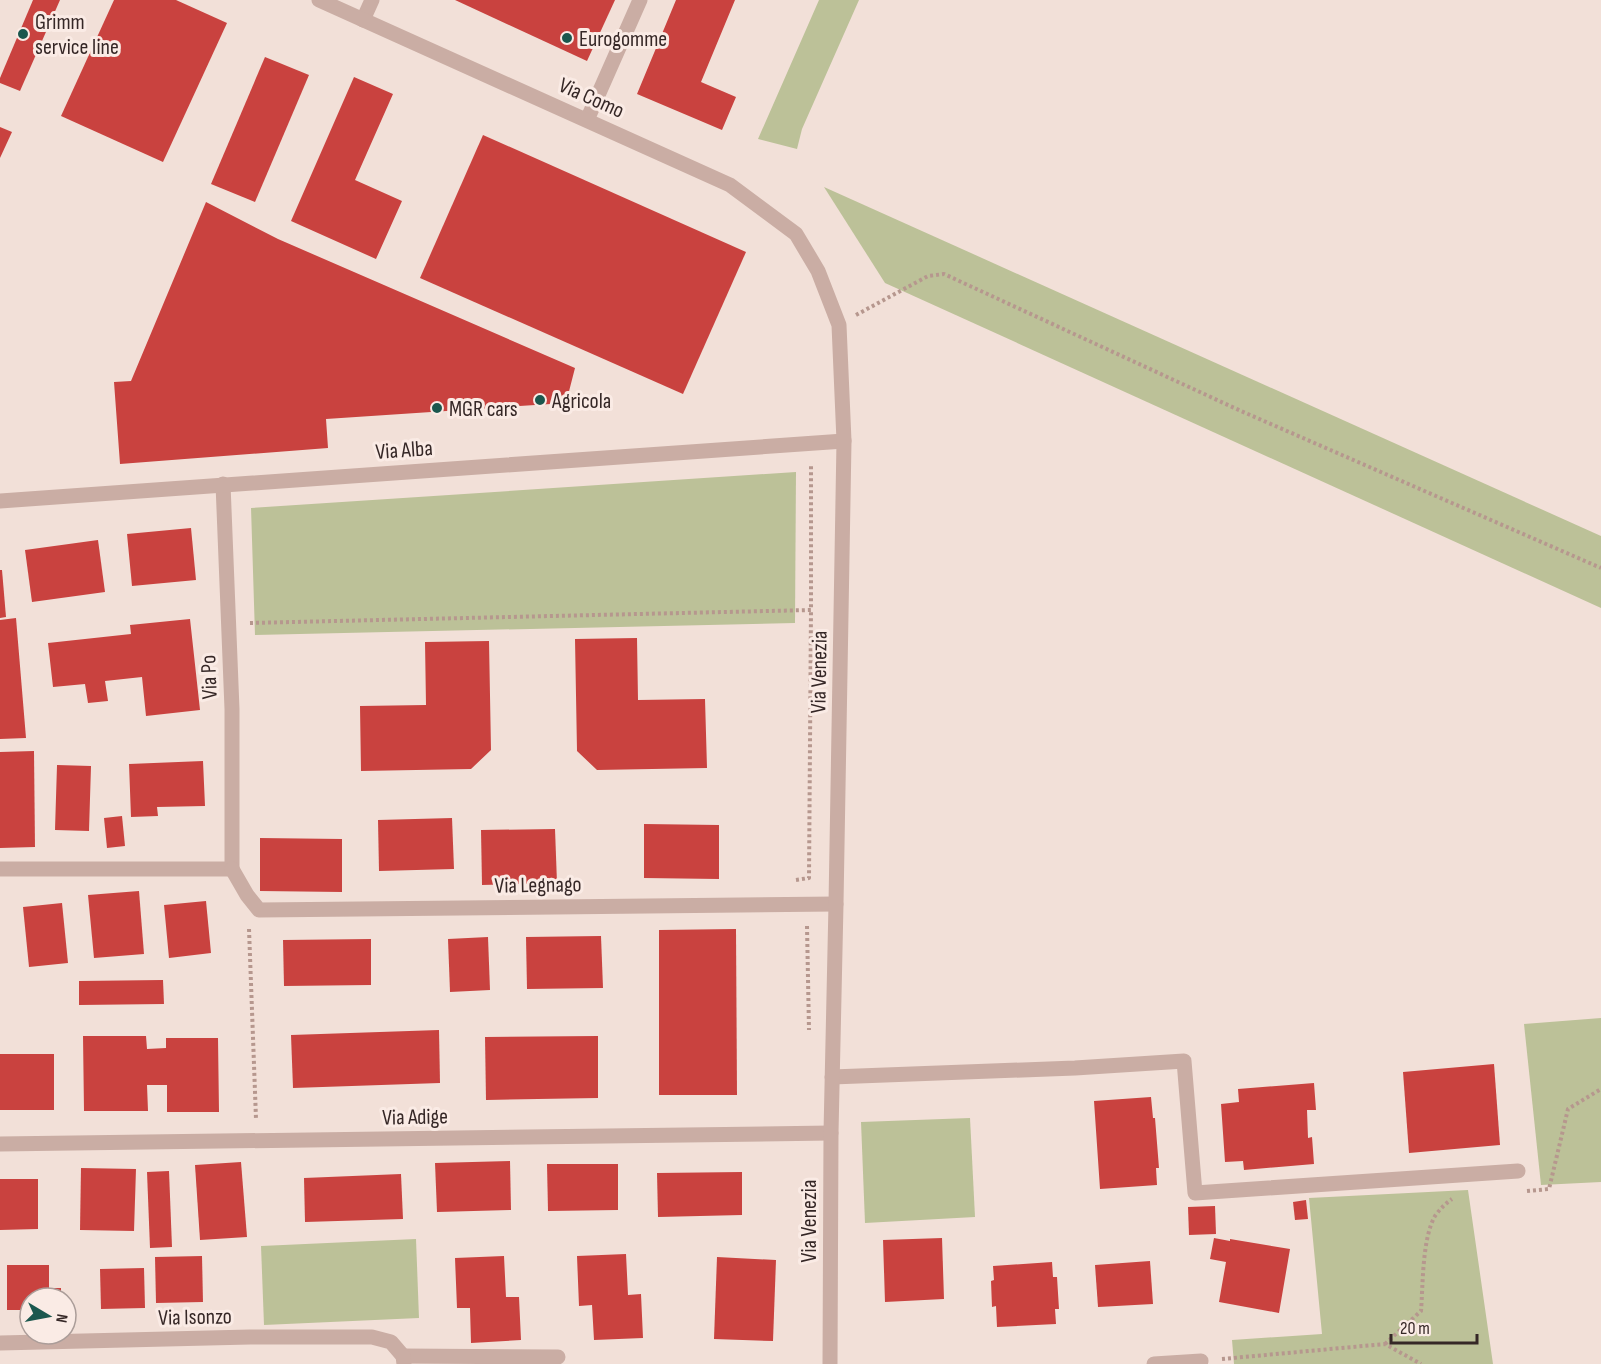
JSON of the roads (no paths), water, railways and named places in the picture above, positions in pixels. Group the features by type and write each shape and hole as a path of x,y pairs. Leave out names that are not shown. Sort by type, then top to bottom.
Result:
{"street":[{"name":"Via Como","path":"319,0 730,185 796,234 819,271"},
{"path":"363,20 372,0"},
{"path":"587,120 640,0"},
{"name":"Via Venezia","path":"819,271 839,325 844,441 831,1132 830,1364"},
{"name":"Via Alba","path":"0,501 844,441"},
{"name":"Via Po","path":"223,484 232,709 232,869"},
{"path":"0,869 232,869"},
{"name":"Via Legnago","path":"232,869 259,910 836,904"},
{"path":"832,1077 1075,1068 1184,1061 1195,1193 1518,1171"},
{"name":"Via Adige","path":"0,1144 831,1132"},
{"name":"Via Isonzo","path":"0,1343 372,1337 391,1342 404,1360"},
{"path":"404,1360 558,1357"},
{"path":"1154,1364 1201,1361"}],"place":[{"name":"Grimm service line","path":"23,34"},
{"name":"Eurogomme","path":"567,38"},
{"name":"Agricola","path":"540,400"},
{"name":"MGR cars","path":"437,408"}]}
